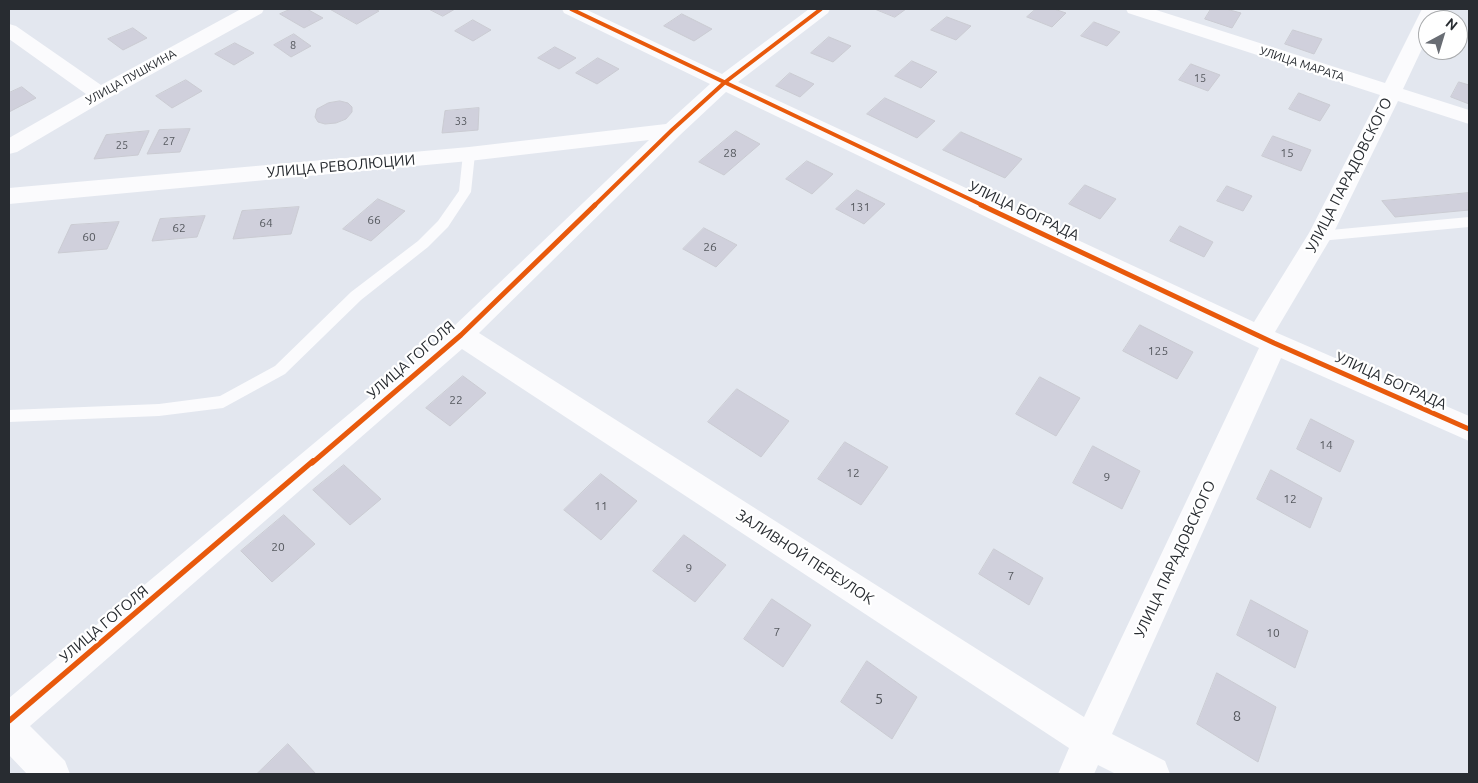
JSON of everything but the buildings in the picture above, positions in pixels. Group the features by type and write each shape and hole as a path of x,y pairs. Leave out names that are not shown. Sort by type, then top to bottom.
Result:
{"street":[{"name":"УЛИЦА ПУШКИНА","path":"9,147 100,94 255,9"},
{"name":"УЛИЦА БОГРАДА","path":"571,9 1266,339 1469,429"},
{"name":"УЛИЦА ГОГОЛЯ","path":"9,721 461,335 672,130 724,83 821,9"},
{"name":"УЛИЦА МАРАТА","path":"1135,9 1469,118"},
{"name":"УЛИЦА ПАРАДОВСКОГО","path":"1076,774 1266,339 1320,236 1391,93 1430,9"},
{"path":"9,30 100,94"},
{"name":"УЛИЦА РЕВОЛЮЦИИ","path":"9,196 469,154 672,130"},
{"name":"ЗАЛИВНОЙ ПЕРЕУЛОК","path":"461,335 1091,742 1152,774"},
{"path":"9,730 52,774"}],"lane":[{"path":"9,416 159,410 223,402 280,370 356,296 423,244 443,224 466,192 469,154"},
{"path":"1320,236 1469,222"}],"cycle path":[{"path":"571,9 1274,343 1469,429"},
{"path":"9,721 461,335 672,130 724,83 821,9"}]}
